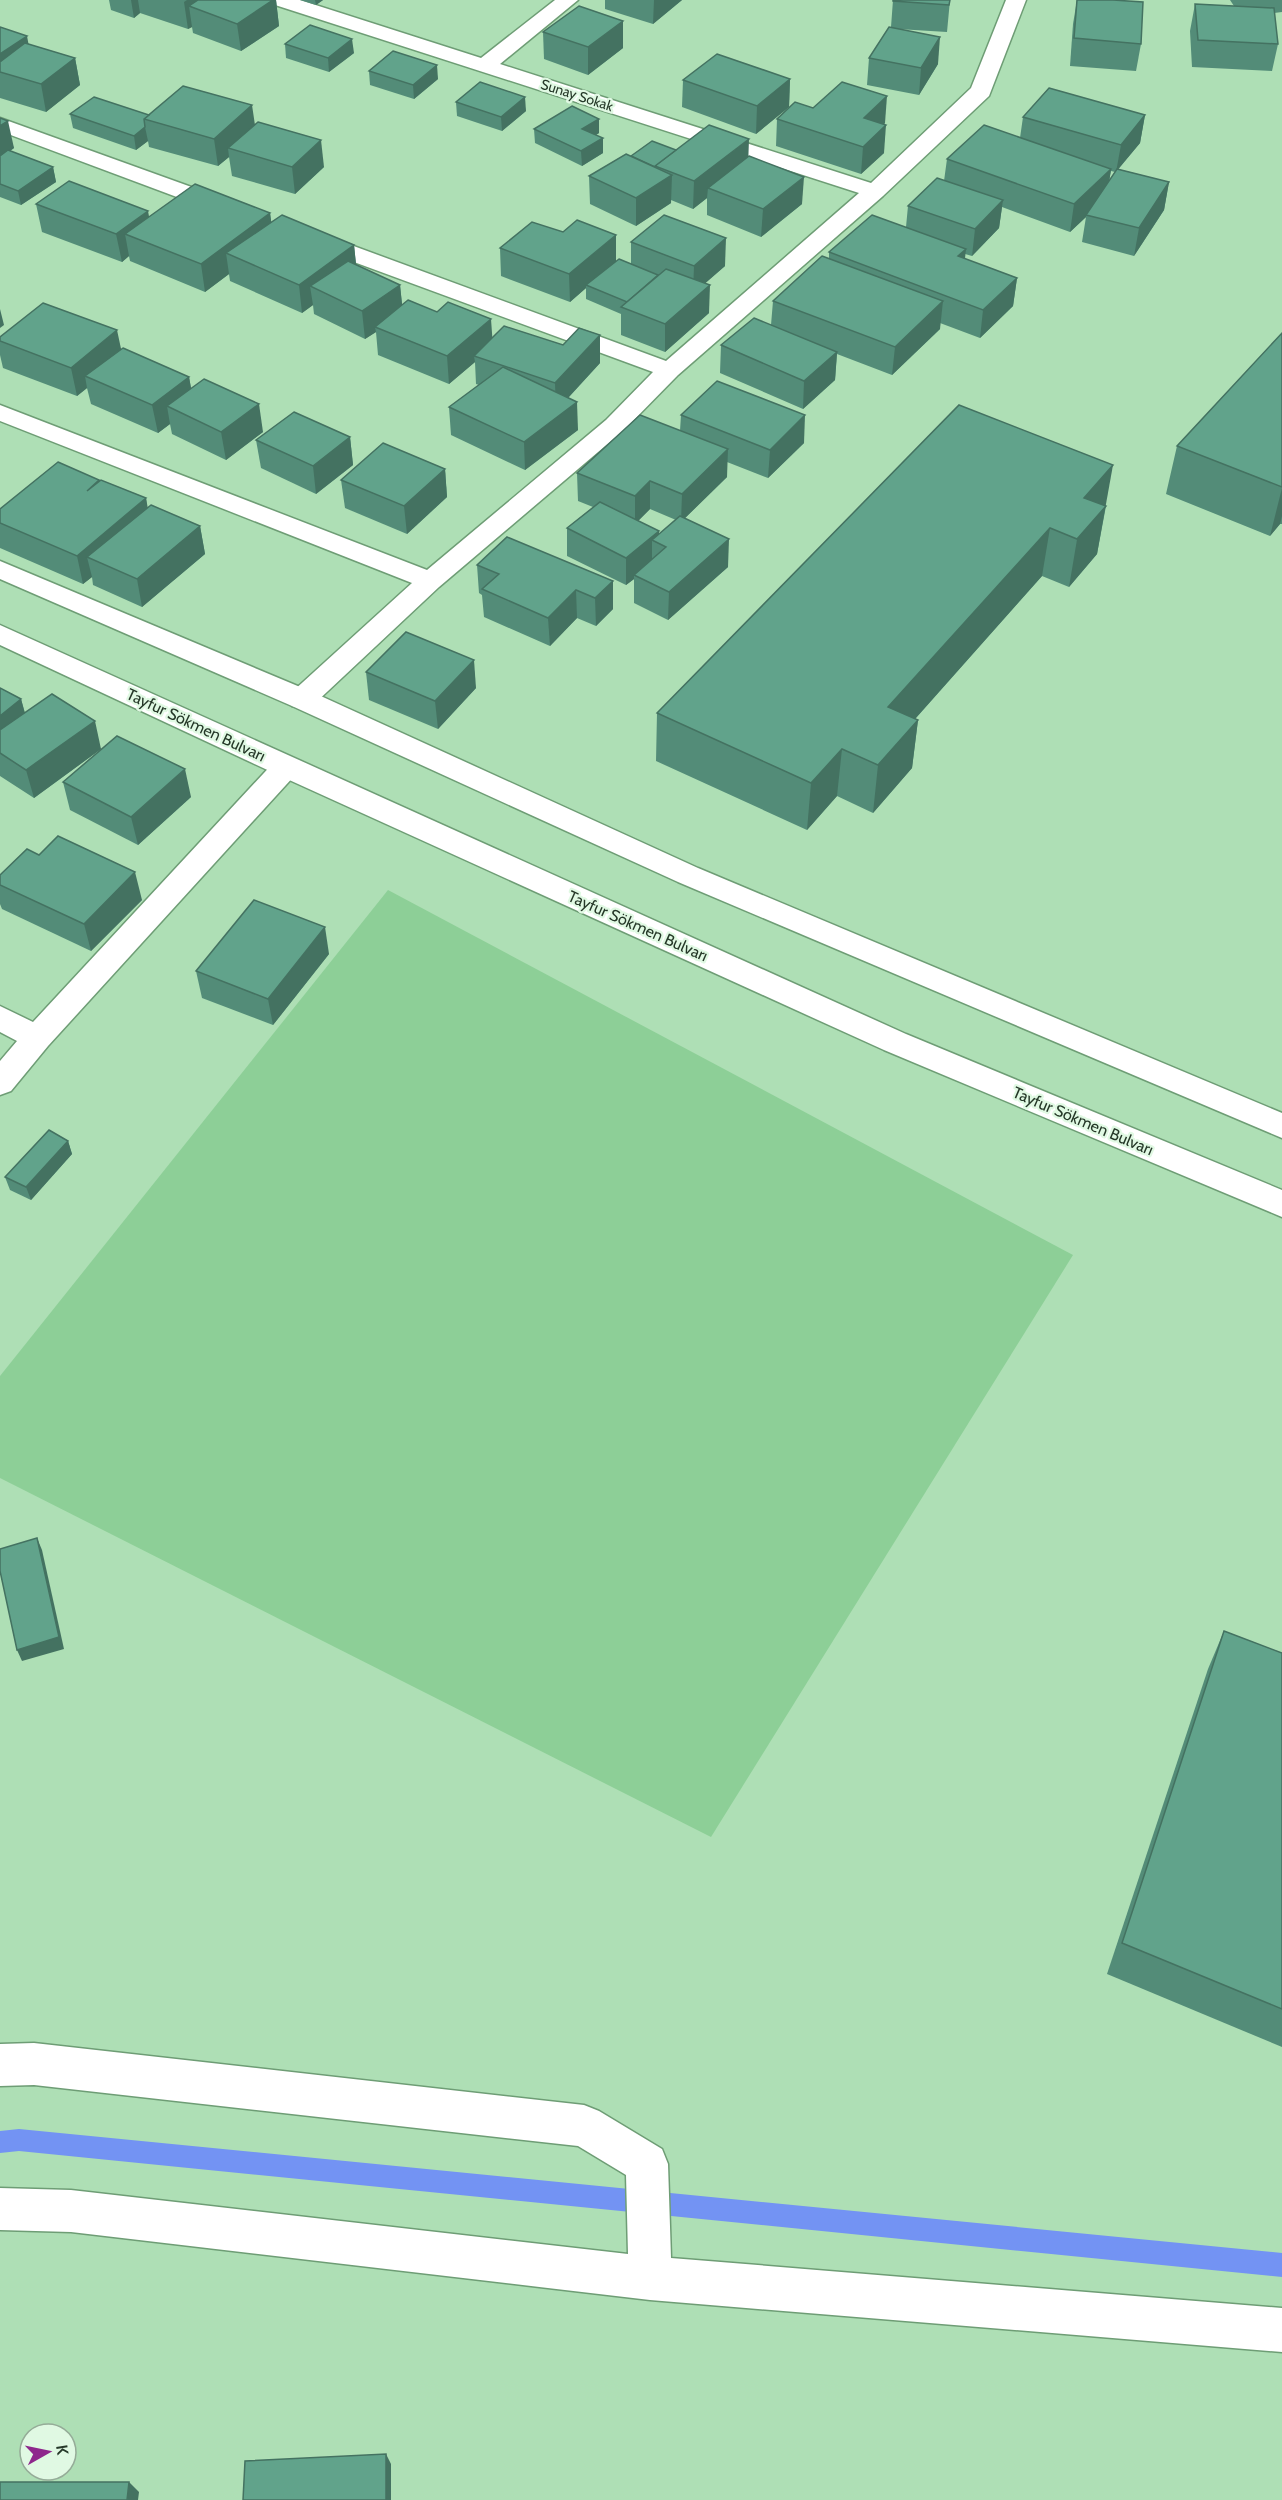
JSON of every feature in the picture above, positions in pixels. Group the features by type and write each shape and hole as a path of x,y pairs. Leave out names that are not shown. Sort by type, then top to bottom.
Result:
{"street":[{"name":"Sunay Sokak","path":"279,0 875,191"},
{"path":"484,65 568,0"},
{"path":"302,699 430,581 615,425 669,370 875,191 981,91 1016,0"},
{"path":"0,124 245,214"},
{"path":"290,231 669,370"},
{"path":"0,412 430,581"},
{"path":"0,569 302,699 688,875 1282,1126"},
{"name":"Tayfur Sökmen Bulvarı","path":"0,634 895,1042 1282,1204"},
{"path":"0,1083 37,1038 286,766"},
{"path":"0,1018 37,1038"},
{"path":"0,2065 34,2064 584,2126 647,2164 650,2278"},
{"path":"0,2209 71,2211 650,2278 1282,2330"}],"green space":[{"path":"388,890 1073,1255 711,1837 0,1478 0,1376"}],"building":[{"path":"198,0 273,0 237,24 189,6"},
{"path":"893,0 950,0 949,5"},
{"path":"1077,0 1143,2 1141,44 1074,38"},
{"path":"1195,4 1274,8 1278,44 1198,40"},
{"path":"579,6 623,21 588,47 543,32"},
{"path":"310,25 352,39 328,58 285,44"},
{"path":"0,27 27,36 0,54"},
{"path":"889,27 940,37 921,68 869,58"},
{"path":"25,43 75,58 41,84 0,72 0,62"},
{"path":"393,51 437,65 413,85 369,71"},
{"path":"717,54 790,79 757,106 683,80"},
{"path":"480,82 525,97 501,117 456,102"},
{"path":"842,82 887,96 864,118 886,125 863,147 777,119 795,102 813,108"},
{"path":"183,86 252,105 214,139 144,119"},
{"path":"1049,88 1145,115 1121,145 1023,117"},
{"path":"94,97 149,115 144,119 145,127 134,136 70,114"},
{"path":"572,106 599,119 582,129 603,138 581,151 534,129"},
{"path":"0,118 8,121 0,126"},
{"path":"258,122 321,140 292,167 228,148"},
{"path":"709,125 749,139 694,181 655,166"},
{"path":"984,125 1111,169 1074,204 947,159"},
{"path":"652,141 676,150 655,167 631,156"},
{"path":"8,150 53,167 18,191 0,184 0,156"},
{"path":"626,154 672,175 636,198 589,176"},
{"path":"749,156 804,177 763,209 708,188"},
{"path":"1117,169 1169,182 1139,228 1086,215"},
{"path":"937,178 1003,200 975,229 908,206"},
{"path":"69,181 148,211 116,234 36,204"},
{"path":"195,184 270,213 201,264 125,234"},
{"path":"282,215 354,245 299,285 226,253"},
{"path":"664,215 726,238 694,266 631,242"},
{"path":"872,215 966,249 958,256 1017,278 983,310 829,252"},
{"path":"577,220 616,235 569,274 500,248 532,222 563,232"},
{"path":"822,256 943,301 895,347 773,301"},
{"path":"619,259 658,275 627,302 586,285"},
{"path":"348,261 400,285 362,311 310,286"},
{"path":"666,269 710,285 665,324 621,307"},
{"path":"408,300 437,312 448,302 491,319 447,356 375,327"},
{"path":"43,303 117,330 71,368 0,341 0,337"},
{"path":"754,318 837,352 804,381 721,345"},
{"path":"504,326 563,345 579,328 600,335 555,383 474,356"},
{"path":"1282,333 1282,487 1177,446"},
{"path":"123,348 189,377 152,405 85,376"},
{"path":"503,367 577,402 524,442 449,407"},
{"path":"204,379 259,404 221,432 167,406"},
{"path":"717,381 805,415 770,450 681,415"},
{"path":"959,405 1113,465 1084,498 1106,506 1077,539 1050,528 888,707 918,720 878,765 842,749 811,783 657,713"},
{"path":"294,412 350,437 313,466 256,440"},
{"path":"640,415 728,449 682,494 650,481 635,496 577,473"},
{"path":"383,443 445,469 404,506 341,480"},
{"path":"58,462 99,480 87,491 101,480 146,498 77,556 0,523 0,509"},
{"path":"600,502 659,531 626,558 567,528"},
{"path":"151,505 200,526 137,579 87,557"},
{"path":"680,516 729,539 669,592 634,575 666,547 652,540"},
{"path":"507,537 613,581 595,598 576,590 548,618 482,589 499,574 477,565"},
{"path":"406,632 474,660 435,701 366,672"},
{"path":"0,688 21,699 0,716"},
{"path":"52,694 95,721 26,770 0,753 0,730"},
{"path":"117,736 185,769 131,817 63,782"},
{"path":"58,836 135,872 84,924 0,885 0,875 27,849 39,855"},
{"path":"254,900 325,927 268,999 196,971"},
{"path":"49,1130 68,1141 26,1187 5,1177"},
{"path":"37,1538 59,1637 17,1650 0,1571 0,1549"},
{"path":"1224,1631 1282,1653 1282,2009 1122,1943"},
{"path":"386,2454 386,2500 243,2500 245,2461"},
{"path":"0,2482 129,2482 127,2500 0,2500"}],"waterway":[{"path":"0,2142 19,2140 1282,2265"}]}
